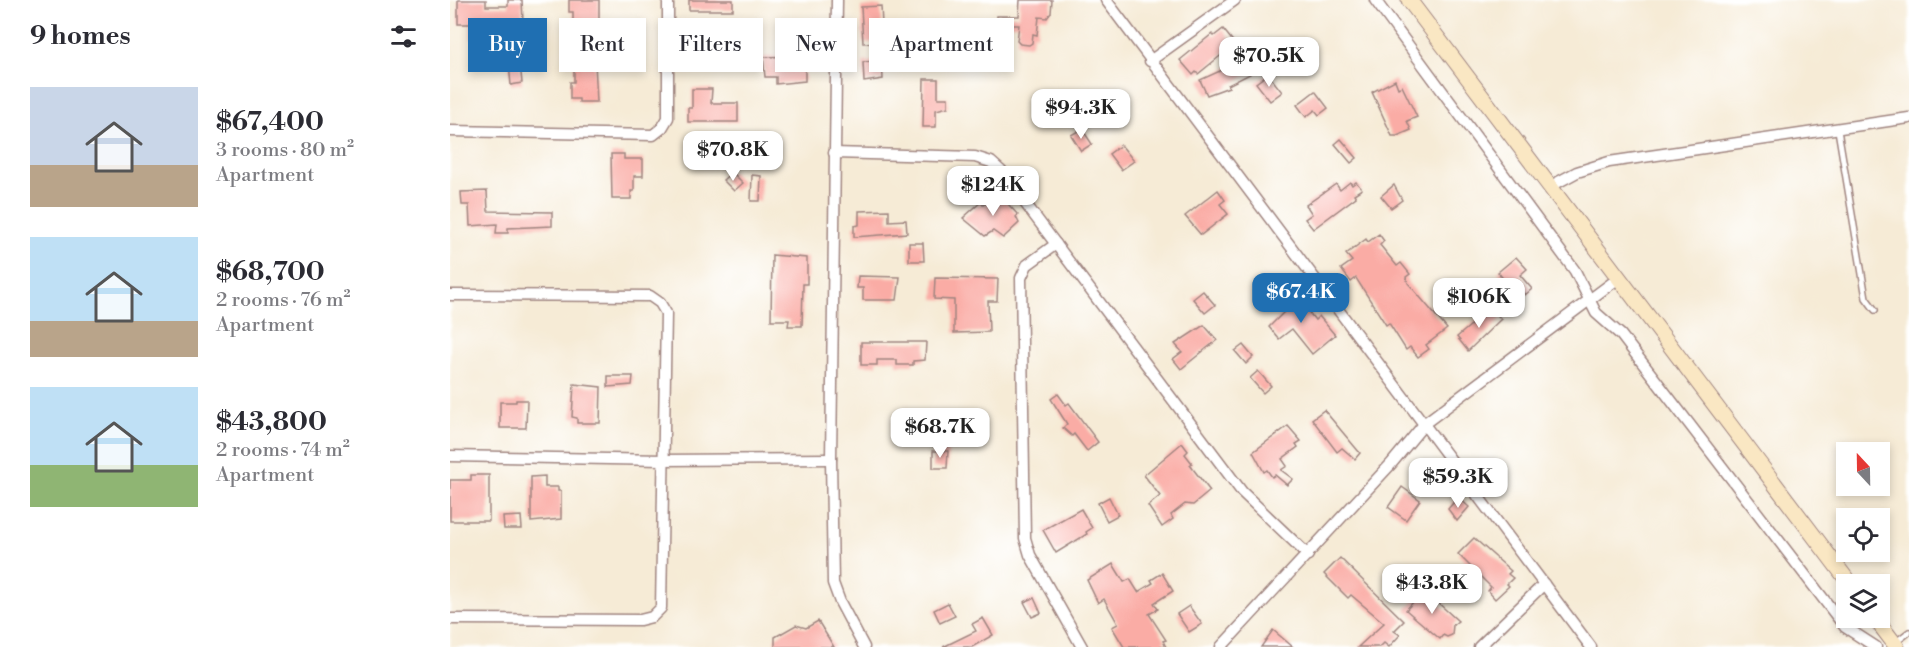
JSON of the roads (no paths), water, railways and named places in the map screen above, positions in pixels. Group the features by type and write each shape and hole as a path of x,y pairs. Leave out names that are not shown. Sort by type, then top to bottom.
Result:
{"street":[{"path":"450,131 653,135 662,128 668,118 668,0"},
{"path":"837,0 831,459 833,583 840,602 864,647"},
{"path":"1106,0 1591,647"},
{"path":"1150,61 1235,0"},
{"path":"1375,0 1575,271 1602,319 1621,335 1845,627 1876,647"},
{"path":"1409,0 1843,574"},
{"path":"1551,186 1577,172 1609,162 1909,118"},
{"path":"834,153 975,157 991,162 1001,171 1242,492 1308,555"},
{"path":"1056,244 1027,265 1021,278 1025,538 1030,555 1082,647"},
{"path":"1221,647 1308,555 1425,423 1620,277"},
{"path":"450,295 650,296 660,303 666,313 661,608 652,617 640,620 450,619"},
{"path":"450,456 663,460 831,459"},
{"path":"1479,647 1544,584"},
{"path":"1883,628 1896,645"}],"lane":[{"path":"1838,130 1866,298 1875,310"},
{"path":"1896,645 1909,633"}]}
